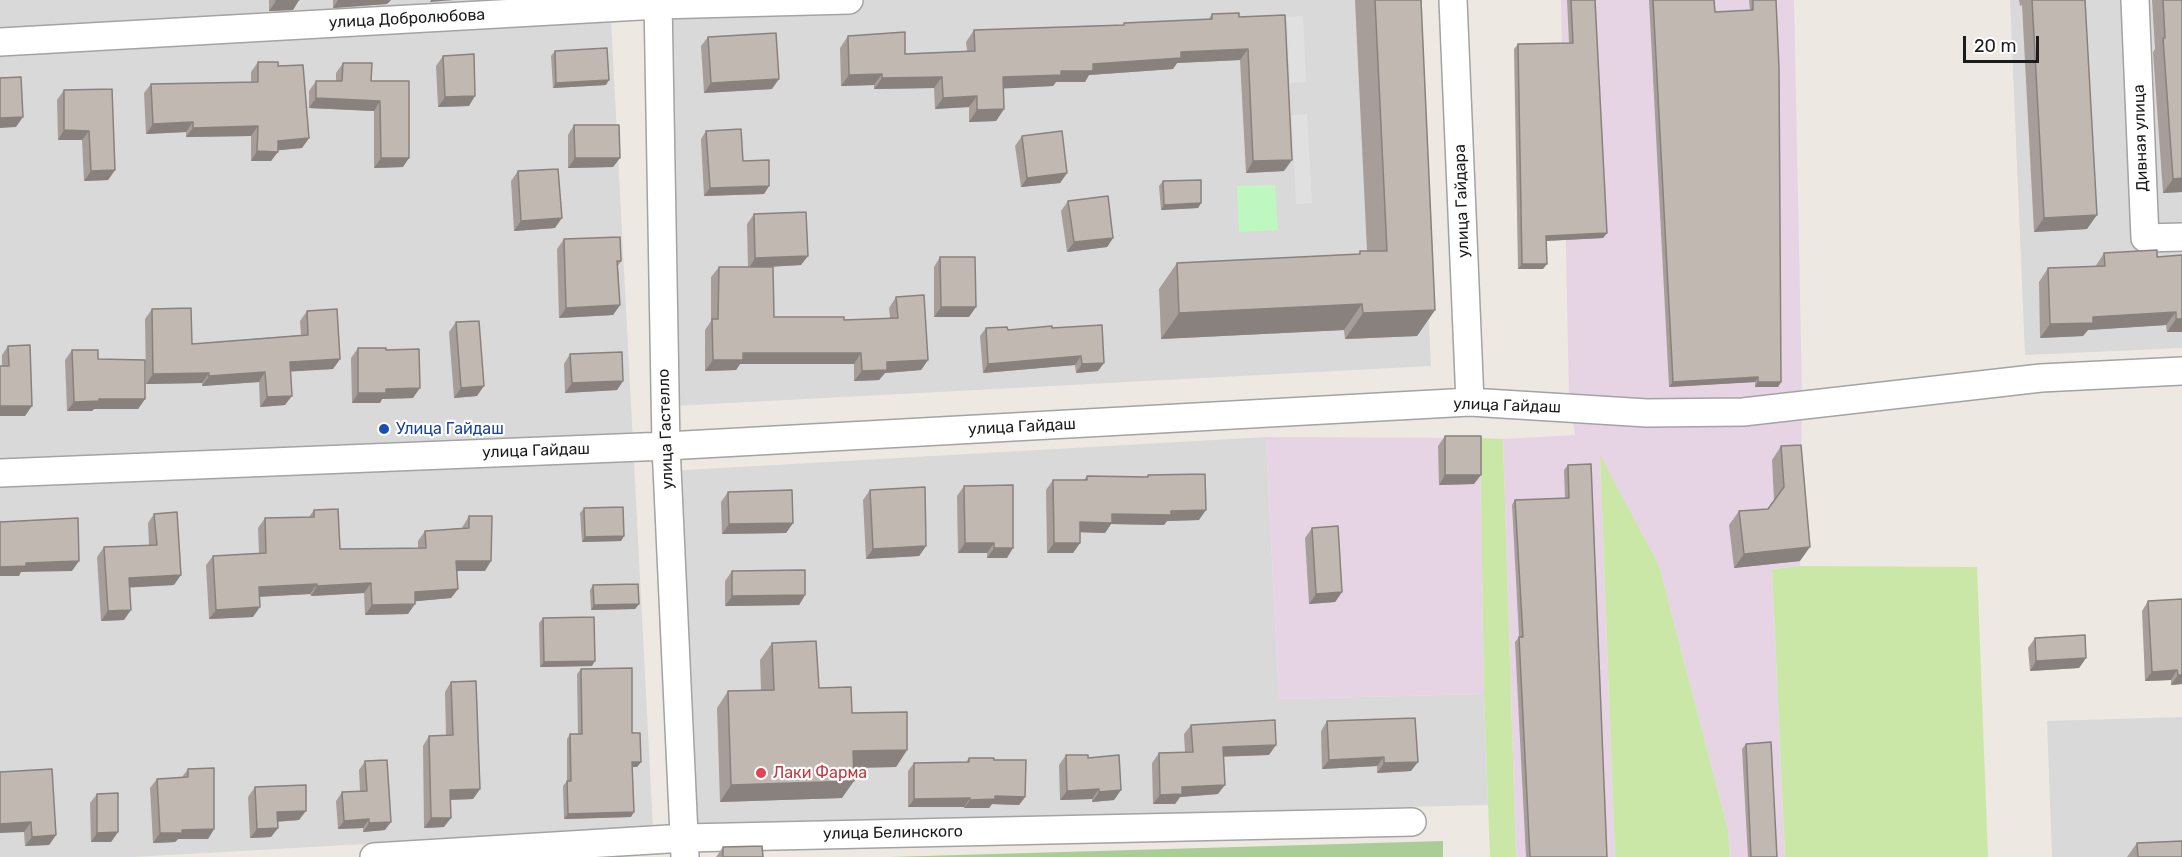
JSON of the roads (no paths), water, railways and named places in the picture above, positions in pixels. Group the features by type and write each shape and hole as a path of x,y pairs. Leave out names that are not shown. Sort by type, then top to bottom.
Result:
{"street":[{"name":"улица Добролюбова","path":"0,42 658,3 849,0"},
{"name":"улица Гайдара","path":"1453,0 1470,402"},
{"name":"Дивная улица","path":"2135,0 2145,238 2182,237"},
{"name":"улица Гастелло","path":"658,3 666,446 685,847"},
{"name":"улица Гайдаш","path":"0,473 666,446 1470,402 1647,413 1743,411 2041,378 2182,371"},
{"name":"улица Белинского","path":"374,857 1412,822"}],"place":[{"name":"Улица Гайдаш","path":"384,429"},
{"name":"Лаки Фарма","path":"761,773"}]}
